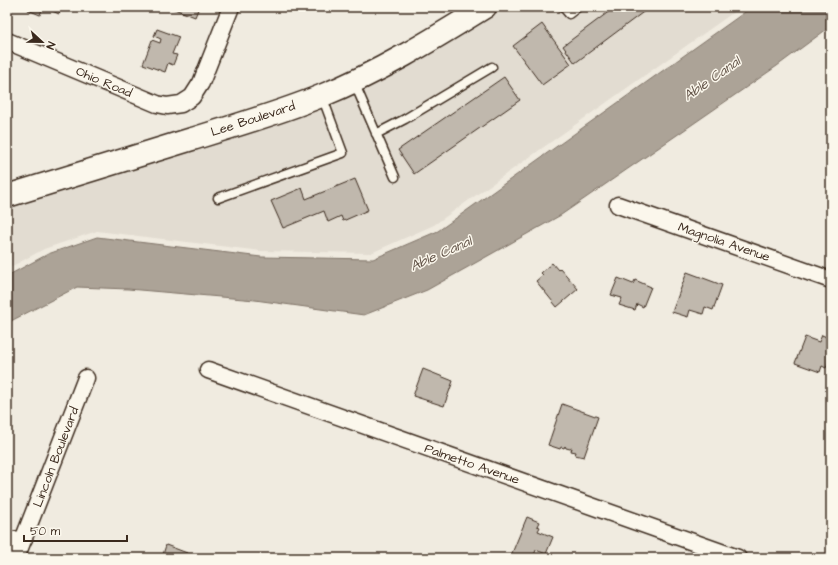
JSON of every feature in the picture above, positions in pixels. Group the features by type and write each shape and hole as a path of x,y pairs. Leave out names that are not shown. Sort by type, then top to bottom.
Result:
{"main road":[{"name":"Lee Boulevard","path":"7,196 222,130 322,96 412,51 485,7"}],"street":[{"name":"Ohio Road","path":"7,41 157,104 167,106 181,104 192,97 201,83 231,7"},
{"name":"Magnolia Avenue","path":"618,205 831,280"},
{"name":"Palmetto Avenue","path":"208,370 738,558"},
{"name":"Lincoln Boulevard","path":"16,558 86,378"},
{"path":"7,540 24,539"}],"lane":[{"path":"563,7 569,14 578,7"},
{"path":"376,134 405,119 492,67"},
{"path":"354,81 395,177"},
{"path":"218,198 343,153 322,96"}],"shaded area":[{"path":"499,7 741,7 434,225 371,253 261,251 97,231 44,249 7,269 7,204 435,47"}],"water":[{"name":"Able Canal","path":"752,7 831,7 831,26 777,66 561,215 427,290 364,315 255,300 128,289 77,287 7,323 7,276 48,254 97,237 261,257 373,259 438,231"}],"building":[{"path":"29,7 43,7 40,15 28,10"},
{"path":"43,7 61,7 59,14"},
{"path":"169,7 199,7 195,17"},
{"path":"615,7 650,7 575,63 563,46"},
{"path":"542,24 571,64 542,85 513,46"},
{"path":"157,29 179,37 172,54 177,55 173,65 168,63 165,72 143,64 152,40 160,43 161,39 154,36"},
{"path":"504,77 520,100 414,174 398,150"},
{"path":"355,179 368,210 343,221 341,216 328,222 324,211 283,228 271,201 302,188 306,199"},
{"path":"552,263 558,270 560,268 578,289 557,307 536,281 543,275 541,273"},
{"path":"687,272 722,285 713,310 705,307 703,314 690,310 688,317 672,312"},
{"path":"618,278 633,284 635,280 651,287 643,307 637,304 635,310 619,305 622,298 611,295"},
{"path":"822,335 831,339 831,356 826,368 822,366 820,372 795,363 805,337 819,342"},
{"path":"423,369 453,381 444,406 413,396"},
{"path":"562,404 598,417 584,457 575,455 576,452 571,451 572,448 566,448 565,446 564,448 561,447 560,449 548,445"},
{"path":"527,517 539,522 537,526 540,527 538,531 553,537 546,554 536,550 533,558 510,558"},
{"path":"166,545 195,556 197,558 162,558"}]}
